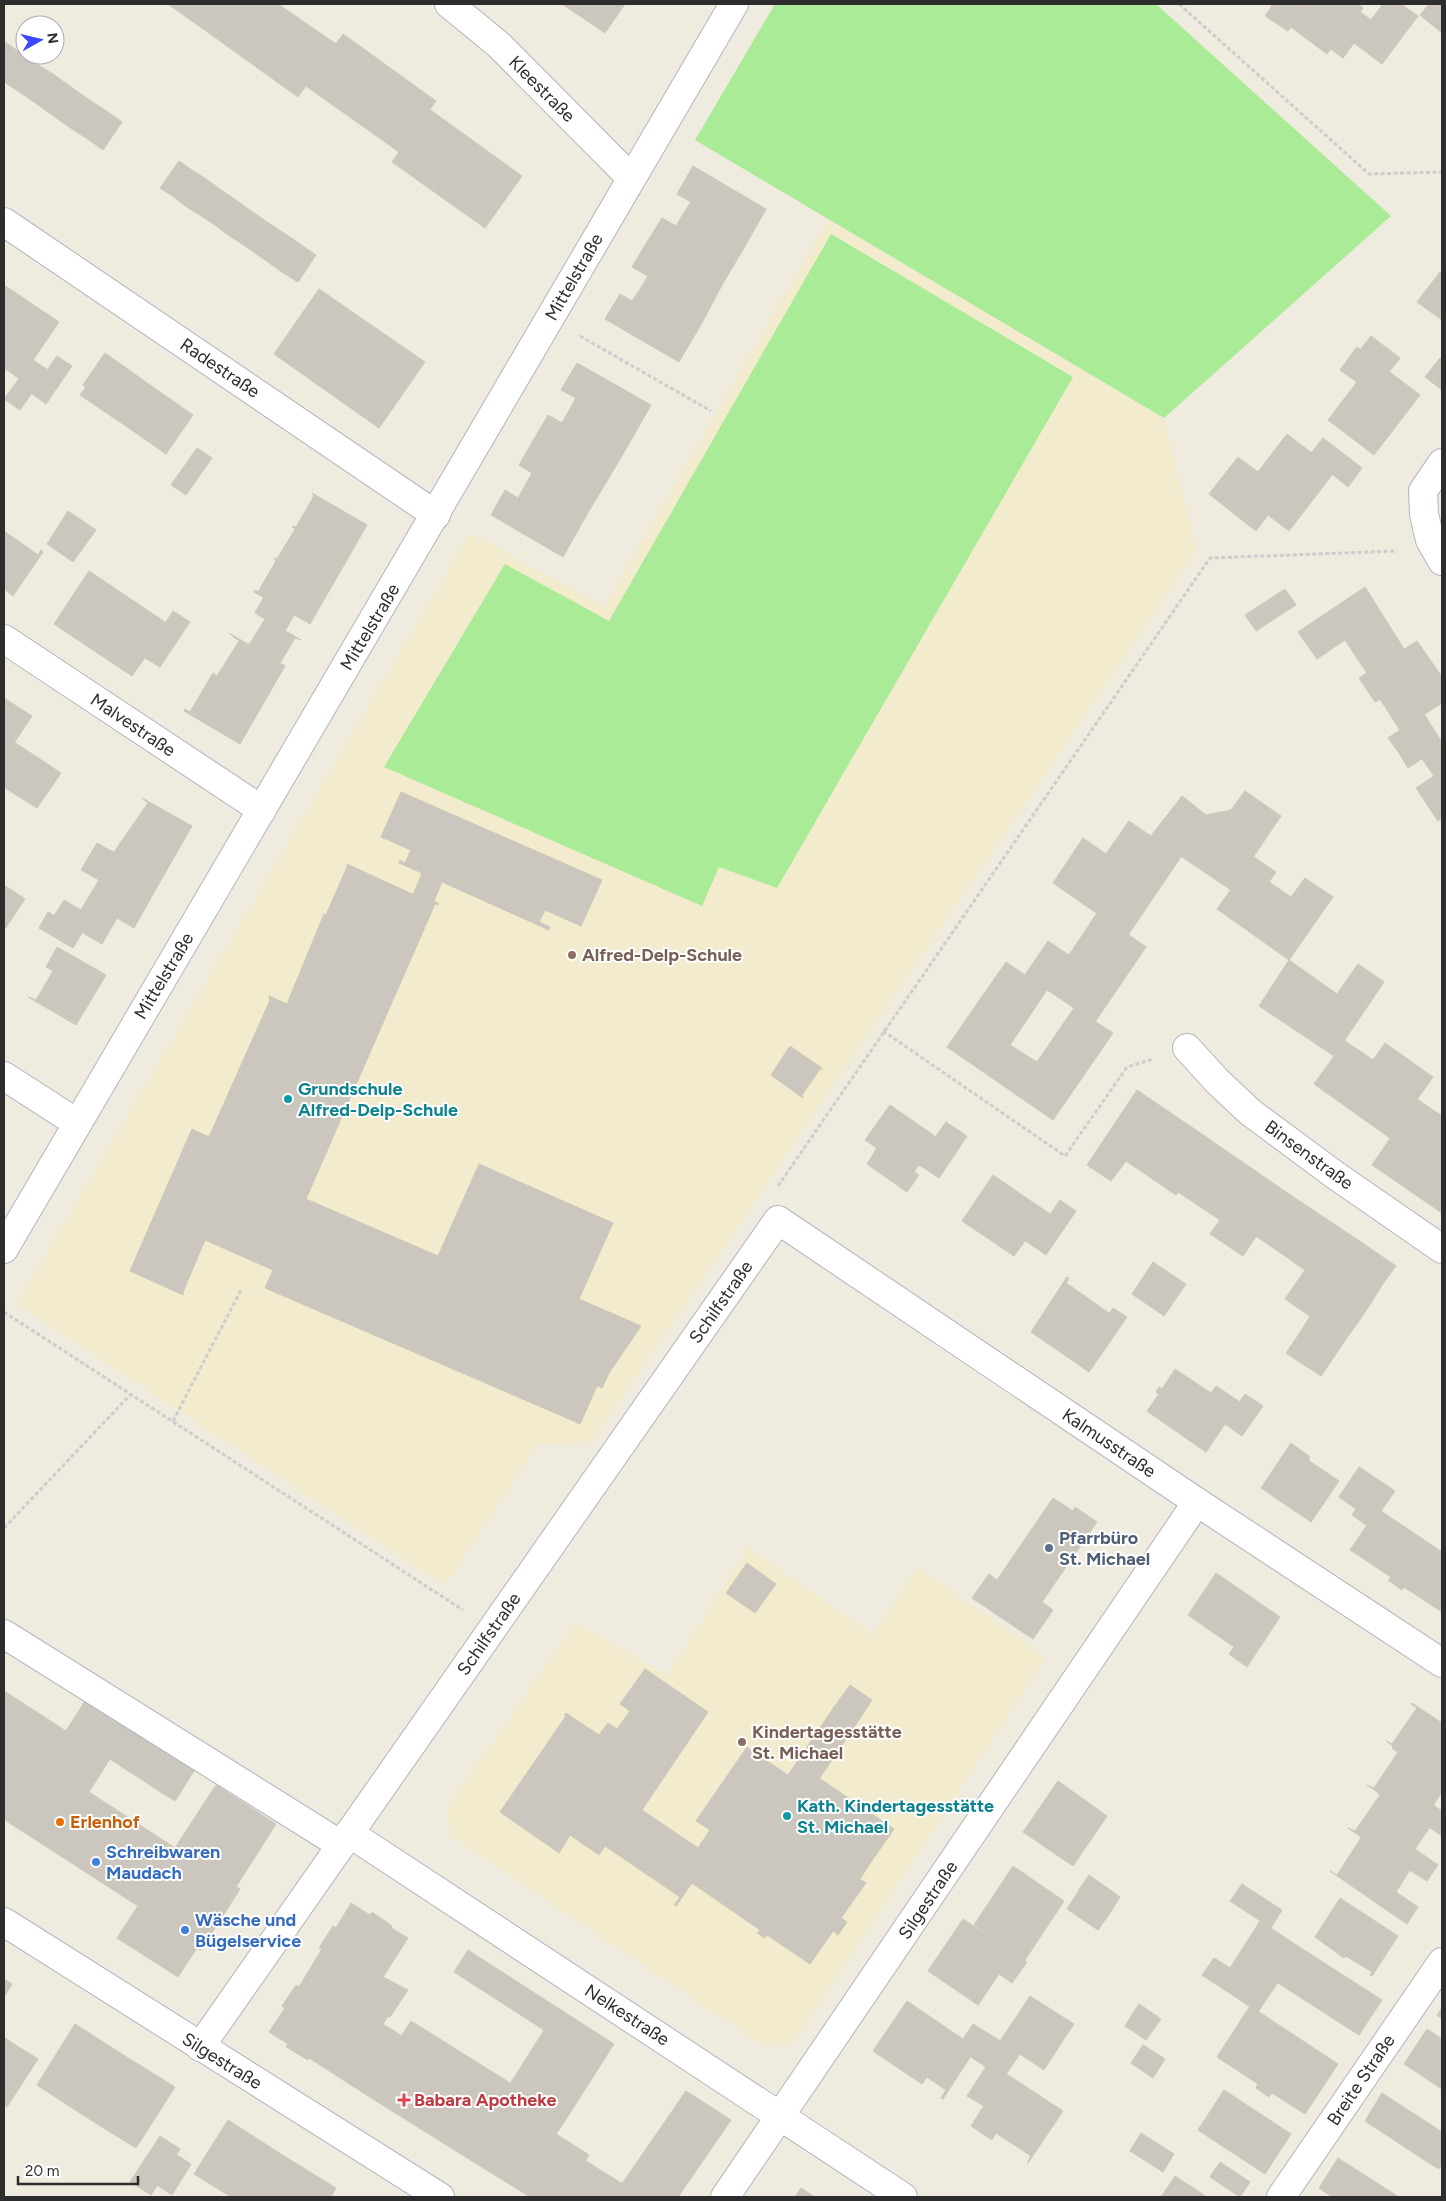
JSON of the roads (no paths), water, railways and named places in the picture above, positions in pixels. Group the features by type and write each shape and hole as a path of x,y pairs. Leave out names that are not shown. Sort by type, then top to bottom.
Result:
{"street":[{"name":"Kleestraße","path":"449,4 499,46 631,178"},
{"name":"Mittelstraße","path":"4,1249 734,4"},
{"name":"Radestraße","path":"4,222 436,515"},
{"path":"1436,550 1424,514 1423,491 1442,463"},
{"name":"Malvestraße","path":"4,639 262,810"},
{"name":"Binsenstraße","path":"1187,1048 1217,1081 1250,1112 1335,1175 1442,1250"},
{"path":"4,1076 77,1122"},
{"name":"Kalmusstraße","path":"778,1220 1197,1502 1442,1663"},
{"name":"Schilfstraße","path":"200,2048 778,1220"},
{"name":"Silgestraße","path":"725,2197 782,2116 1197,1502"},
{"name":"Nelkestraße","path":"4,1634 345,1839 782,2116 903,2197"},
{"name":"Silgestraße","path":"4,1922 200,2048 412,2190 440,2197"},
{"name":"Breite Straße","path":"1281,2197 1442,1962"}],"place":[{"name":"Alfred-Delp-Schule","path":"572,955"},
{"name":"Grundschule Alfred-Delp-Schule","path":"288,1099"},
{"name":"Pfarrbüro St. Michael","path":"1049,1548"},
{"name":"Kindertagesstätte St. Michael","path":"742,1742"},
{"name":"Kath. Kindertagesstätte St. Michael","path":"787,1816"},
{"name":"Erlenhof","path":"60,1822"},
{"name":"Schreibwaren Maudach","path":"96,1862"},
{"name":"Wäsche und Bügelservice","path":"185,1930"},
{"name":"Babara Apotheke","path":"404,2100"}]}
